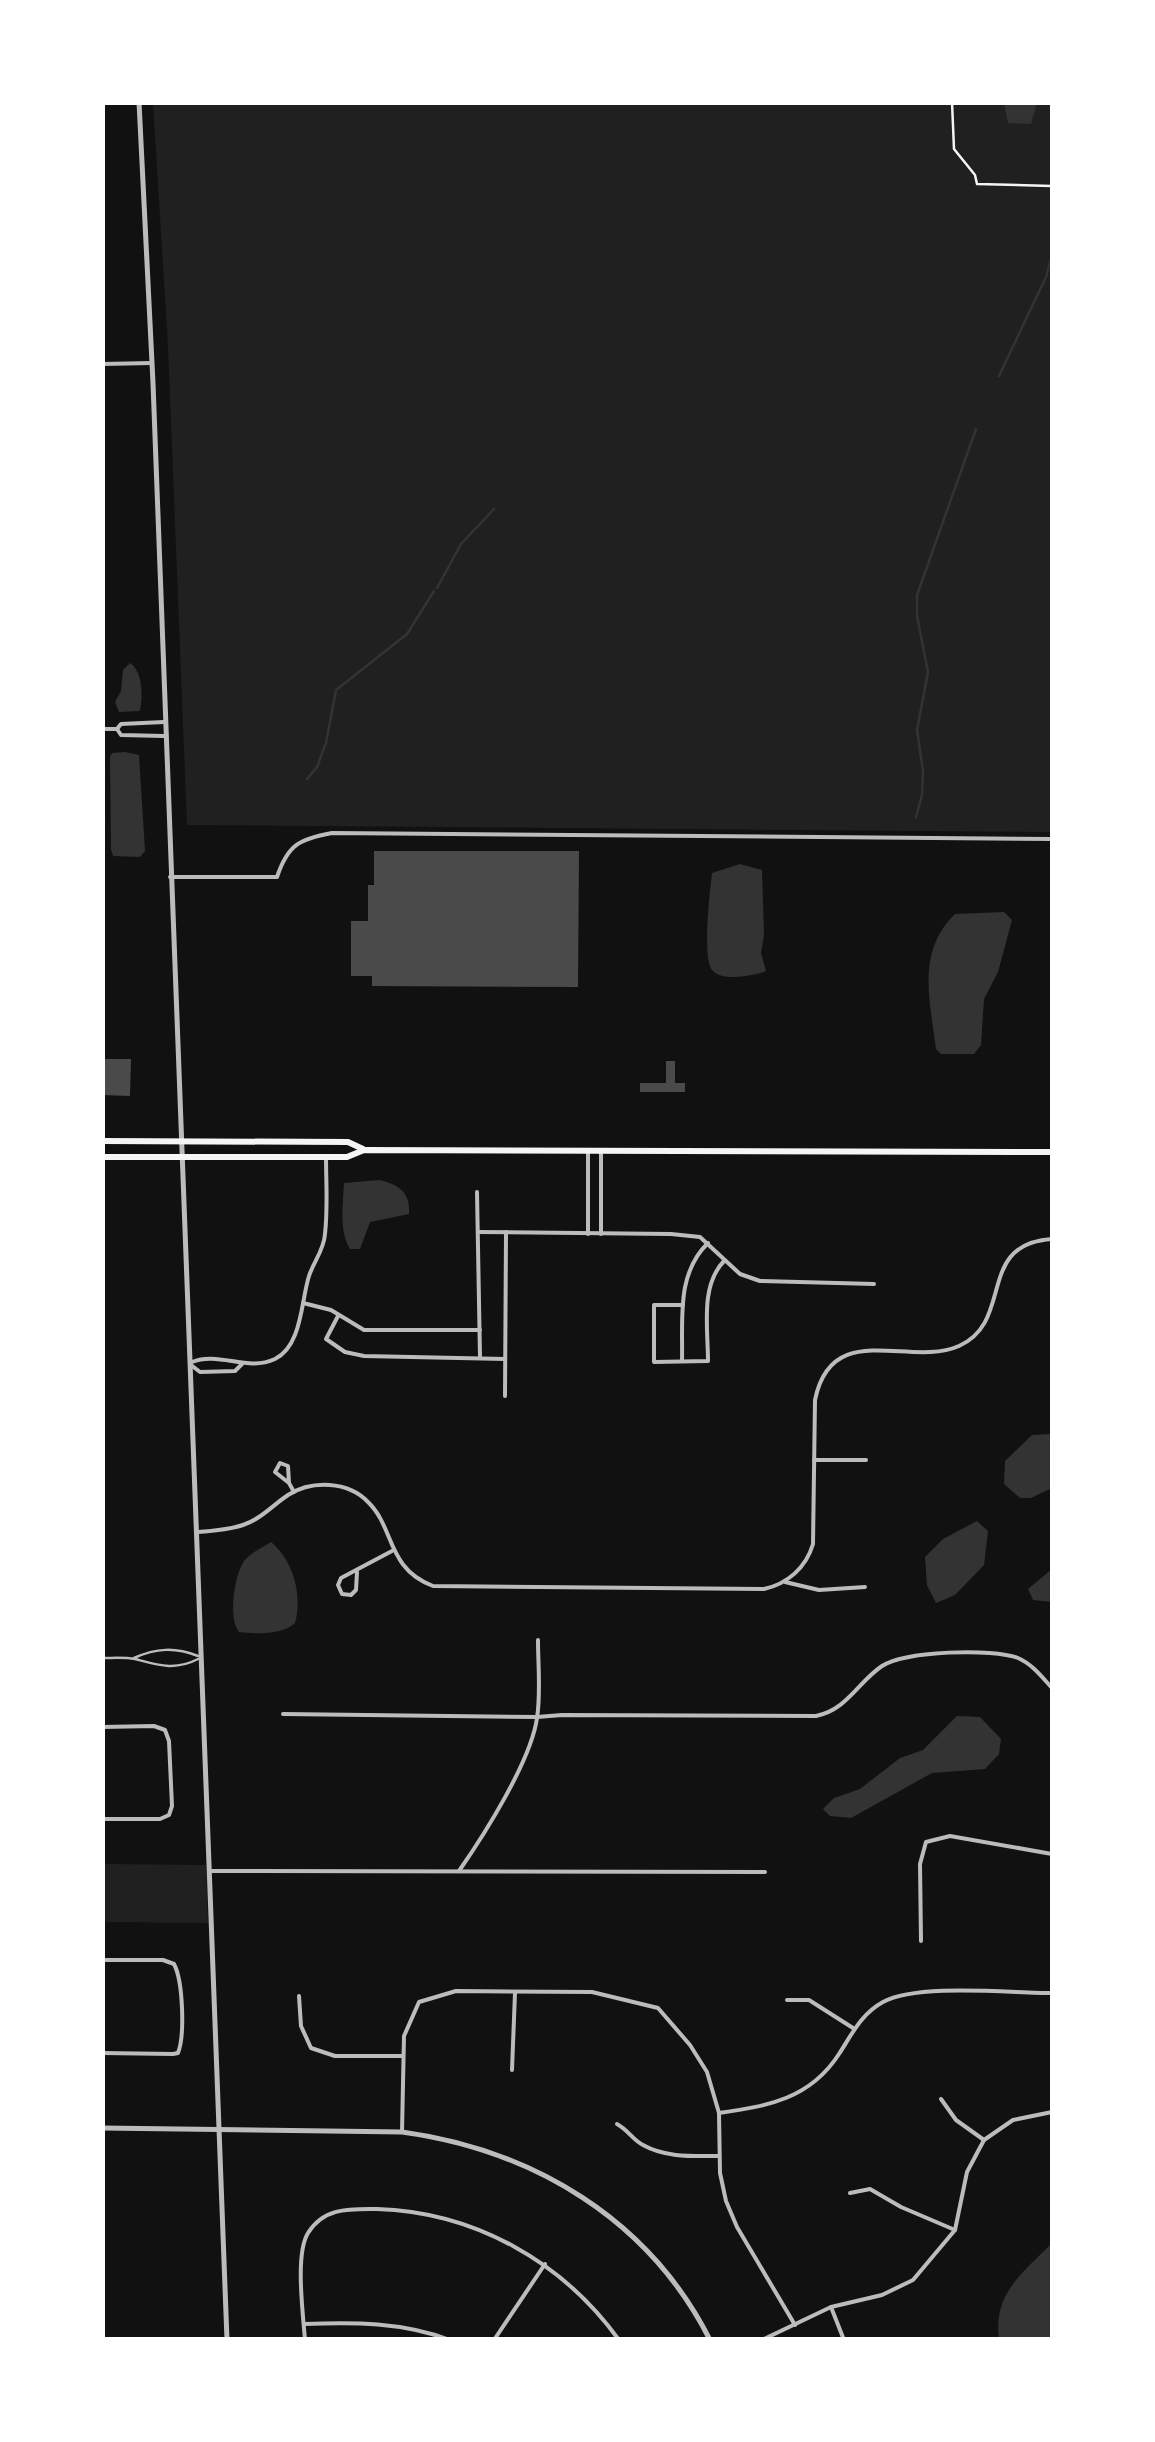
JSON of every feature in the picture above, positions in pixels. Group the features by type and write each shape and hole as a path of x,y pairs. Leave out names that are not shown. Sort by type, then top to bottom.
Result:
{"main road":[{"path":"102,1141 348,1142 364,1150"},
{"path":"102,1156 348,1157 364,1150 1052,1152"}],"street":[{"path":"139,102 227,2340"},
{"path":"102,364 152,363"},
{"path":"117,729 121,724 164,722"},
{"path":"102,729 117,729"},
{"path":"117,729 120,735 164,736"},
{"path":"170,877 277,877 283,859 300,840 332,833 1052,839"},
{"path":"588,1150 588,1234"},
{"path":"601,1150 601,1234"},
{"path":"189,1364 200,1372 234,1371 242,1364 276,1358 290,1344 325,1237 326,1156"},
{"path":"477,1192 480,1358"},
{"path":"478,1232 700,1237 740,1274 760,1281 874,1284"},
{"path":"505,1396 506,1232"},
{"path":"196,1532 244,1525 294,1492 322,1485 340,1486 370,1502 392,1551 416,1578 444,1588 638,1586 764,1590 785,1582 806,1562 813,1544 815,1400 832,1364 862,1350 944,1350 960,1346 980,1333 991,1312 998,1276 1008,1256 1031,1243 1052,1239"},
{"path":"682,1362 687,1272 708,1243"},
{"path":"683,1305 654,1305 654,1362 708,1362 709,1286 712,1273 724,1260"},
{"path":"303,1303 331,1310 364,1330 480,1330"},
{"path":"338,1316 326,1339 345,1352 364,1356 505,1359"},
{"path":"189,1364 199,1359 235,1360 242,1364"},
{"path":"814,1460 866,1460"},
{"path":"289,1483 294,1492"},
{"path":"357,1572 356,1590 342,1594 338,1588 341,1578 392,1551"},
{"path":"785,1582 819,1590 865,1587"},
{"path":"459,1872 531,1743 537,1718 538,1640"},
{"path":"283,1714 537,1718 820,1715 839,1708 886,1663 920,1654 1006,1655 1032,1667 1052,1688"},
{"path":"102,1726 154,1726 165,1730 170,1741 172,1806 169,1815 160,1819 102,1819"},
{"path":"921,1941 920,1864 926,1842 950,1836 1052,1854"},
{"path":"209,1871 765,1872"},
{"path":"102,1960 162,1960 174,1964 179,1980 182,2040 178,2053 102,2054"},
{"path":"402,2132 404,2036 420,2002 456,1991 592,1992 658,2008 707,2072 719,2113 719,2156 726,2201 737,2227 795,2325"},
{"path":"512,2070 515,1993"},
{"path":"719,2113 768,2106 799,2093 827,2071 853,2028 875,2008 904,1994 1052,1993"},
{"path":"299,1996 301,2026 310,2048 335,2056 402,2056"},
{"path":"787,2000 810,2000 853,2028"},
{"path":"941,2098 956,2120 984,2140"},
{"path":"762,2340 831,2307 882,2296 913,2280 955,2230 967,2172 984,2140 1012,2120 1052,2112"},
{"path":"617,2124 627,2129 638,2143 659,2152 719,2156"},
{"path":"102,2128 402,2132 446,2139 512,2158 587,2199 628,2231 684,2295 710,2340"},
{"path":"850,2193 870,2189 955,2230"},
{"path":"304,2340 302,2254 307,2235 320,2218 346,2209 434,2216 496,2237 545,2264 580,2293 619,2340"},
{"path":"494,2340 545,2264"},
{"path":"831,2307 844,2340"},
{"path":"304,2324 392,2325 450,2340"}],"lane":[{"path":"132,1658 154,1649 184,1650 201,1657"},
{"path":"102,1658 185,1666 201,1657"}],"path":[{"path":"952,102 954,149 978,184 1052,186"}],"shaded area":[{"path":"153,103 1052,103 1052,832 187,825 168,347"},
{"path":"1004,103 1037,103 1031,124 1008,123"},
{"path":"130,663 140,678 140,711 119,712 115,702 121,691 123,670"},
{"path":"112,753 139,755 145,851 140,857 113,856 111,849 110,757"},
{"path":"740,864 762,870 761,953 766,971 730,977 716,974 709,963 710,894 712,873"},
{"path":"1004,912 1012,920 998,972 984,999 981,1045 974,1054 941,1054 936,1049 929,995 935,944 955,914"},
{"path":"379,1180 402,1190 409,1214 370,1222 360,1249 350,1249 343,1226 344,1183"},
{"path":"1052,1434 1052,1488 1031,1498 1020,1498 1004,1484 1005,1461 1032,1435"},
{"path":"977,1521 988,1531 984,1565 955,1595 936,1603 927,1585 925,1557 943,1539"},
{"path":"271,1542 285,1558 294,1579 298,1601 295,1623 276,1632 239,1632 233,1608 240,1568 249,1556"},
{"path":"1052,1569 1052,1602 1033,1600 1028,1589"},
{"path":"957,1716 980,1717 1001,1739 999,1754 985,1769 932,1773 851,1818 830,1816 823,1809 834,1798 860,1789 900,1758 923,1750"},
{"path":"103,1864 206,1865 208,1923 103,1922"},
{"path":"1052,2243 1052,2339 999,2339 998,2323 1005,2297 1020,2275"}],"building":[{"path":"374,851 579,851 578,987 372,986 372,976 351,976 351,921 368,921 368,885 374,885"},
{"path":"105,1059 131,1059 130,1096 102,1095"},
{"path":"666,1061 675,1061 675,1083 685,1083 685,1092 640,1092 640,1083 666,1083"}],"waterway":[{"path":"999,376 1046,277 1052,255"},
{"path":"916,817 923,771 917,730 928,672 917,595 976,429"},
{"path":"437,588 461,544 494,509"},
{"path":"307,779 317,767 326,743 336,690 407,634 434,591"}]}
